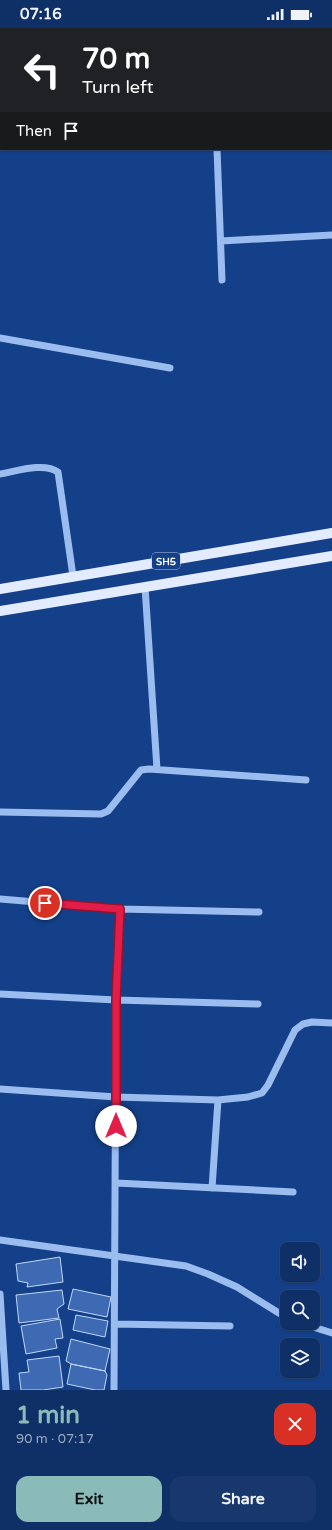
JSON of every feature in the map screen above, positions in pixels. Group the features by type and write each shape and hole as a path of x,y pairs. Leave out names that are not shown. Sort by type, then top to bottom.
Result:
{"main road":[{"name":"SH5","path":"0,588 332,533"},
{"name":"SH5","path":"0,611 332,556"}],"street":[{"path":"217,150 222,280"},
{"path":"220,241 332,235"},
{"path":"0,338 170,368"},
{"path":"0,474 45,467 58,472 73,576"},
{"path":"145,587 157,769"},
{"path":"0,812 101,814 108,811 141,770 157,769 306,780"},
{"path":"0,899 120,909 259,912"},
{"path":"114,1390 116,1256 116,1000 120,909"},
{"path":"0,994 116,1000 258,1004"},
{"path":"0,1089 116,1097 218,1100 248,1097 262,1093 268,1085 295,1030 303,1024 312,1022 332,1023"},
{"path":"212,1188 218,1100"},
{"path":"116,1183 293,1192"},
{"path":"0,1240 186,1266 237,1287 280,1314"},
{"path":"0,1294 3,1380 6,1390"},
{"path":"115,1324 230,1326"},
{"path":"320,1329 332,1333"}],"building":[{"path":"60,1257 63,1282 27,1287 28,1283 18,1281 16,1264"},
{"path":"73,1289 111,1297 107,1317 68,1309"},
{"path":"62,1290 64,1304 57,1309 59,1318 19,1323 16,1295"},
{"path":"76,1315 108,1321 105,1337 73,1330"},
{"path":"60,1319 63,1338 55,1339 57,1348 26,1354 21,1326"},
{"path":"71,1339 110,1349 105,1371 71,1364 66,1361"},
{"path":"59,1356 63,1387 43,1390 21,1390 19,1373 29,1372 27,1360"},
{"path":"71,1364 105,1371 107,1375 104,1390 95,1390 67,1384"}],"route":[{"path":"45,903 120,909 116,1000 116,1126"}]}
